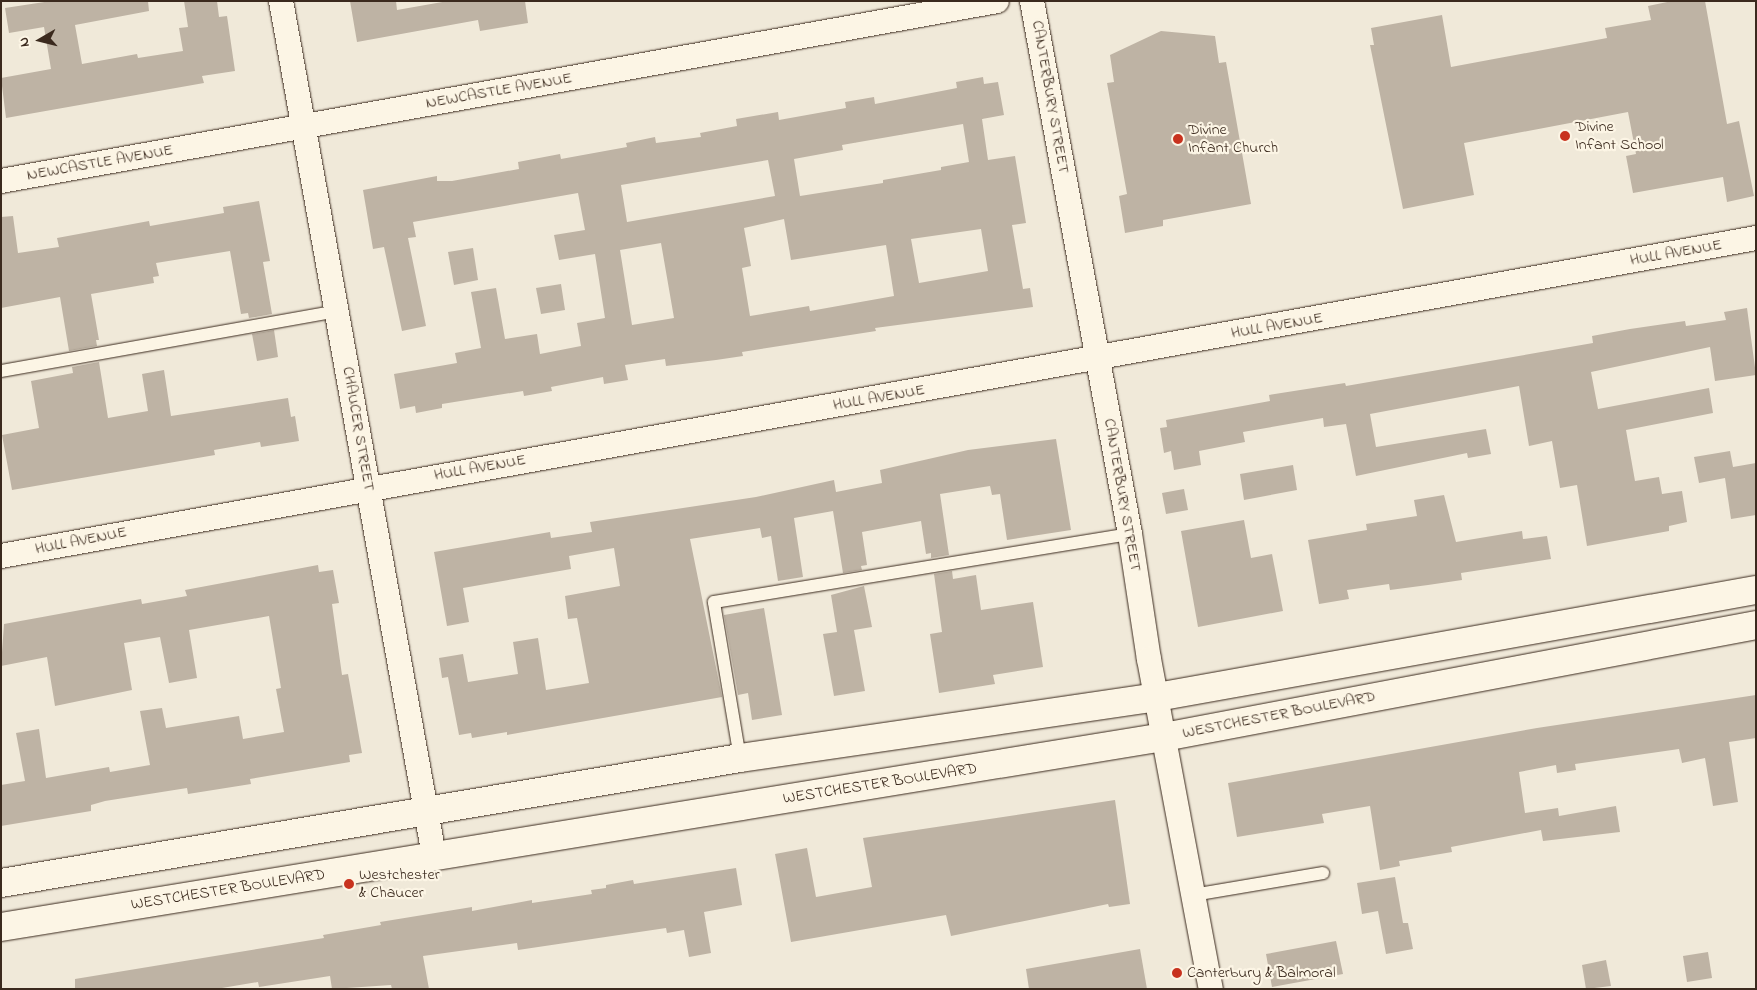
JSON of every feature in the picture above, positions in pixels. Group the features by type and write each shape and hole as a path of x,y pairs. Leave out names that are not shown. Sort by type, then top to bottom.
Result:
{"street":[{"name":"CHAUCER STREET","path":"281,1 434,856"},
{"name":"NEWCASTLE AVENUE","path":"1,181 997,1"},
{"name":"CANTERBURY STREET","path":"1032,1 1211,989"},
{"name":"HULL AVENUE","path":"1,556 368,488 1098,359 1756,238"},
{"path":"1,883 426,809 740,758 1157,697 1756,590"},
{"name":"WESTCHESTER BOULEVARD","path":"1,927 1164,737 1756,625"}],"lane":[{"path":"1,370 337,311"},
{"path":"740,758 714,602 1130,534"},
{"path":"1193,895 1323,873"}],"building":[{"path":"51,1 148,1 149,11 75,25 82,64 137,54 138,58 183,51 179,28 188,27 184,1 217,1 219,17 227,16 235,71 202,76 204,83 6,118 1,78 51,69 44,27 9,33 5,8"},
{"path":"350,1 396,1 397,10 448,1 525,1 528,23 480,31 478,20 357,42"},
{"path":"1672,1 1705,1 1727,124 1739,121 1754,196 1727,202 1723,177 1633,193 1626,156 1636,154 1628,112 1464,143 1474,195 1403,209 1370,45 1374,45 1371,28 1442,15 1451,67 1607,38 1605,28 1651,20 1648,6"},
{"name":"Divine Infant Church","path":"1161,31 1215,36 1219,63 1226,62 1251,204 1163,220 1163,226 1125,233 1119,196 1127,194 1107,83 1114,82 1110,55"},
{"path":"983,77 984,84 998,82 1004,115 982,119 988,160 1015,156 1026,223 1012,225 1023,289 1030,288 1033,307 875,328 876,331 742,352 743,356 716,360 666,366 665,359 625,365 628,380 604,384 603,377 551,387 552,391 524,396 523,391 442,404 442,408 416,413 415,406 400,409 394,374 457,363 455,353 481,348 471,292 496,288 505,339 537,334 540,354 581,346 577,323 605,318 595,254 559,260 554,235 585,230 578,193 413,222 416,237 408,238 426,326 402,331 384,247 373,249 363,190 437,176 437,181 452,181 519,169 518,162 560,154 561,159 627,147 626,143 655,137 656,143 701,137 700,133 737,126 736,119 778,112 779,120 846,108 845,102 874,97 875,104 957,88 956,82","holes":["963,124 969,162 941,167 941,170 883,180 883,183 800,196 794,159 843,150 842,145","768,160 775,196 627,222 621,185","784,219 791,260 886,245 894,296 810,311 809,306 750,316 742,268 751,266 744,228","981,229 988,271 919,283 911,239","661,243 674,318 632,325 620,250"]},
{"path":"259,201 270,261 263,262 272,314 249,318 248,313 241,314 230,251 156,263 159,276 153,277 154,283 91,294 99,340 96,340 97,346 69,351 60,297 1,308 1,217 13,216 18,253 59,247 57,238 149,221 150,226 224,213 223,207"},
{"path":"473,248 478,280 454,285 448,252"},
{"path":"561,284 565,310 541,314 536,288"},
{"path":"1747,308 1756,375 1715,381 1710,347 1591,372 1598,409 1709,388 1713,413 1626,430 1635,481 1659,477 1662,494 1682,491 1687,522 1669,526 1669,531 1587,546 1577,485 1560,488 1552,441 1529,446 1519,386 1370,414 1376,447 1486,429 1491,454 1468,458 1467,453 1356,476 1346,424 1324,427 1323,418 1243,432 1245,442 1199,451 1201,465 1174,470 1171,451 1164,453 1160,428 1167,427 1166,420 1270,401 1269,395 1345,383 1346,386 1593,343 1592,336 1630,329 1685,321 1686,326 1726,320 1724,312"},
{"path":"274,330 278,357 257,361 252,334"},
{"path":"99,362 108,418 148,411 142,374 164,370 171,416 288,398 291,417 295,416 299,441 261,447 260,442 214,450 215,455 12,490 2,435 39,428 31,381 73,373 72,367"},
{"path":"1056,439 1071,530 1007,540 1000,494 992,495 990,486 940,494 949,555 931,558 931,553 926,554 921,521 862,532 867,565 861,566 862,570 843,573 833,511 794,518 803,577 778,581 771,536 762,538 760,528 690,539 722,697 507,735 507,732 472,738 471,733 459,735 448,677 442,678 439,658 463,654 468,682 518,674 513,642 538,638 546,690 589,683 577,618 568,619 565,596 620,586 614,548 569,556 571,569 463,588 469,622 447,626 434,552 550,532 551,538 592,532 590,522 756,497 834,480 836,492 882,483 880,470 968,450"},
{"path":"1730,451 1733,467 1756,463 1756,515 1731,519 1725,478 1699,483 1694,457"},
{"path":"1293,465 1297,490 1244,500 1240,474"},
{"path":"1184,489 1188,510 1166,514 1162,493"},
{"path":"1444,495 1456,542 1522,531 1523,539 1547,536 1551,559 1461,573 1462,580 1390,590 1389,584 1347,590 1349,599 1319,604 1308,540 1367,530 1366,524 1417,516 1414,500"},
{"path":"1244,520 1251,558 1272,554 1283,611 1198,627 1181,531"},
{"path":"318,565 319,572 333,570 339,603 332,604 342,675 348,674 362,753 349,755 350,762 250,779 251,784 188,794 187,788 105,801 91,805 91,811 1,826 1,785 25,781 16,733 39,729 46,778 109,767 110,772 150,765 140,711 162,708 166,728 239,716 243,739 284,732 276,689 281,688 269,616 189,630 197,678 169,683 160,637 124,643 132,690 55,706 47,657 1,666 4,624 141,599 142,604 187,596 185,590"},
{"path":"952,571 953,579 976,575 981,610 1033,602 1043,667 993,675 995,684 939,693 930,634 942,632 934,574"},
{"path":"864,586 872,627 854,630 865,691 834,696 823,634 837,632 831,595"},
{"path":"764,608 782,715 752,720 748,693 738,695 724,615"},
{"path":"1756,695 1756,738 1729,742 1738,802 1713,806 1705,758 1682,763 1679,749 1575,764 1576,770 1557,773 1556,765 1519,772 1525,813 1558,808 1559,816 1616,806 1620,832 1543,841 1541,830 1451,847 1452,852 1399,861 1400,866 1380,870 1370,806 1322,814 1324,823 1237,837 1228,783 1537,728"},
{"path":"1115,800 1130,904 1109,907 1108,904 951,936 946,915 791,942 775,854 807,848 816,897 872,887 863,838"},
{"path":"736,868 742,905 704,912 711,953 689,957 684,930 667,933 666,928 518,950 517,943 423,956 429,989 392,989 391,985 332,989 330,976 259,987 258,982 216,989 75,989 75,979 324,938 323,935 381,925 380,922 472,907 472,911 532,900 532,903 592,894 591,890 606,888 606,885 633,880 634,884"},
{"path":"1395,877 1403,923 1408,923 1413,949 1386,954 1378,911 1362,914 1357,883"},
{"path":"1336,941 1343,974 1272,987 1266,954"},
{"path":"1140,949 1147,989 1029,989 1026,969"},
{"path":"1708,952 1712,978 1687,982 1683,956"},
{"path":"1606,960 1611,986 1586,989 1582,965"}],"place":[{"name":"Divine Infant School","path":"1565,136"},
{"name":"Divine Infant Church","path":"1178,139"},
{"name":"Westchester & Chaucer","path":"349,884"},
{"name":"Canterbury & Balmoral","path":"1177,973"}]}
